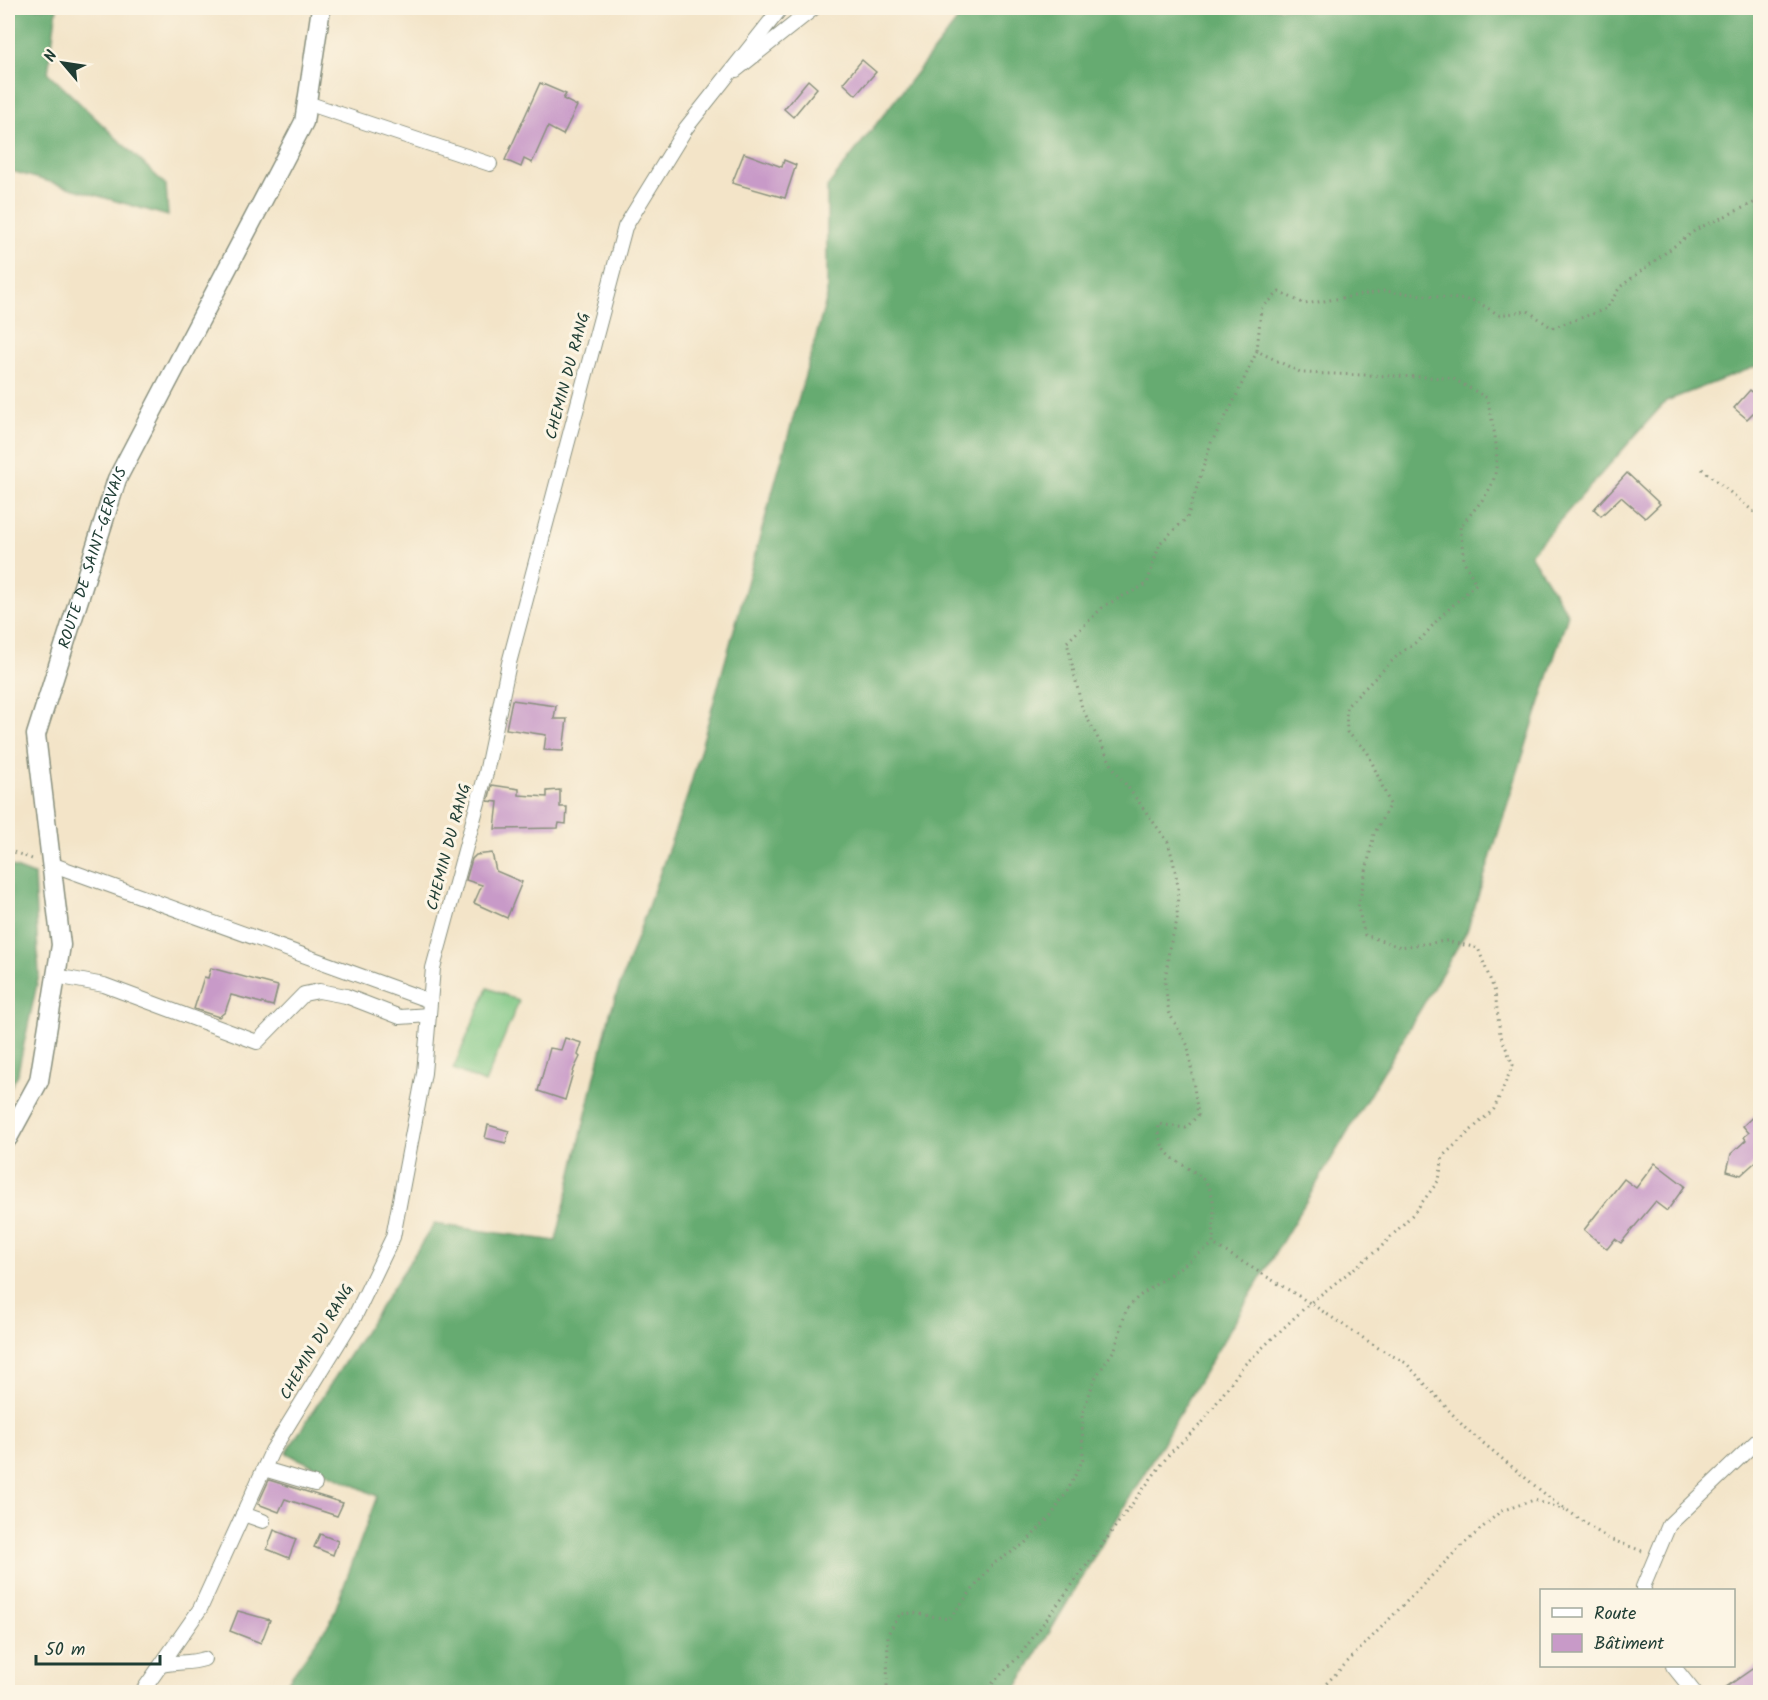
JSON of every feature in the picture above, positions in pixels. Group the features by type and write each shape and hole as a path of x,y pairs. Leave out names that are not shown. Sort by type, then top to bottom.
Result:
{"street":[{"name":"ROUTE DE SAINT-GERVAIS","path":"8,1138 39,1081 61,945 36,735 117,479 304,122 321,8"},
{"name":"CHEMIN DU RANG","path":"142,1692 200,1609 272,1451 355,1316 393,1237 424,1072 433,968 486,773 508,663 625,227 686,128 781,8"},
{"path":"727,76 748,63 814,8"},
{"path":"307,103 490,164"},
{"path":"51,864 429,1008"},
{"path":"56,976 104,985 257,1042 304,994 319,991 346,996 400,1017 429,1008"},
{"path":"1644,1589 1669,1526 1761,1438"},
{"path":"264,1469 315,1484"},
{"path":"243,1514 263,1521"},
{"path":"162,1665 179,1660 191,1663 204,1659"},
{"path":"1675,1667 1694,1692"}],"path":[{"path":"1750,8 1761,14"},
{"path":"1213,1244 1211,1192 1204,1181 1168,1156 1158,1136 1159,1124 1186,1128 1198,1116 1188,1046 1169,1013 1165,983 1169,950 1177,921 1178,886 1173,860 1168,842 1113,767 1082,708 1067,642 1104,606 1147,584 1160,543 1187,518 1210,443 1232,405 1257,351 1261,309 1279,292 1305,304 1385,291 1476,301 1499,315 1528,311 1552,328 1606,309 1620,287 1697,230 1761,200"},
{"path":"984,1692 1020,1655 1170,1453 1202,1423 1243,1366 1310,1303 1380,1248 1414,1213 1438,1180 1443,1156 1494,1109 1512,1065 1500,1034 1495,992 1478,948 1446,941 1400,947 1365,935 1358,908 1374,834 1390,804 1367,751 1347,732 1346,707 1399,654 1422,638 1439,618 1476,584 1464,561 1460,527 1491,485 1496,463 1493,423 1487,398 1452,378 1302,373 1257,351"},
{"path":"1702,469 1761,517"},
{"path":"8,850 51,864"},
{"path":"1213,1244 1406,1363 1465,1428 1569,1512 1607,1538 1656,1556"},
{"path":"887,1692 888,1634 900,1614 913,1613 949,1619 993,1564 1024,1544 1051,1516 1068,1490 1083,1459 1082,1414 1095,1378 1115,1349 1126,1310 1138,1297 1213,1244"},
{"path":"1318,1692 1449,1558 1501,1511 1534,1500 1569,1512"},
{"path":"741,1692 762,1692"},
{"path":"862,1692 877,1692"}],"green space":[{"path":"8,8 57,8 48,73 166,185 168,216 8,170"},
{"path":"967,8 1760,8 1760,365 1666,401 1530,554 1568,614 1467,931 1014,1692 280,1692 331,1621 377,1496 286,1453 434,1224 556,1241 610,1013 688,794 827,297 827,187"},
{"path":"8,865 34,875 39,975 17,1076 8,1091"},
{"path":"488,988 519,1001 485,1083 453,1069"}],"building":[{"path":"862,60 876,72 856,95 843,83"},
{"path":"808,80 817,88 793,117 784,109"},
{"path":"540,83 566,94 563,99 577,106 563,135 548,127 532,163 524,159 521,167 505,160"},
{"path":"744,153 782,167 784,160 796,165 785,198 732,183"},
{"path":"1750,390 1761,400 1761,405 1747,419 1734,408"},
{"path":"1627,473 1660,504 1645,518 1621,497 1601,516 1594,509"},
{"path":"512,700 556,706 554,719 567,719 563,751 544,750 546,735 506,729"},
{"path":"492,785 519,789 519,795 547,797 547,791 560,790 560,807 567,807 566,824 559,823 558,828 495,829 498,802 488,801"},
{"path":"492,853 496,871 522,882 507,918 474,903 482,885 466,880 472,859 476,855"},
{"path":"211,968 278,986 273,1006 231,995 225,1012 219,1017 194,1009 204,977 208,978"},
{"path":"565,1038 582,1043 578,1055 580,1057 565,1100 538,1091 550,1048 561,1050"},
{"path":"1761,1109 1761,1157 1741,1175 1727,1171 1731,1154 1746,1140 1744,1137 1749,1133 1743,1126"},
{"path":"488,1125 509,1131 506,1143 485,1138"},
{"path":"1655,1163 1685,1186 1667,1211 1655,1202 1621,1243 1615,1239 1607,1249 1584,1230 1624,1179 1636,1188"},
{"path":"269,1480 343,1503 337,1516 285,1499 279,1512 258,1504"},
{"path":"274,1530 296,1539 289,1558 267,1549"},
{"path":"320,1534 338,1541 333,1555 314,1547"},
{"path":"238,1611 270,1620 261,1643 230,1631"},
{"path":"1761,1663 1761,1692 1719,1692"}]}
